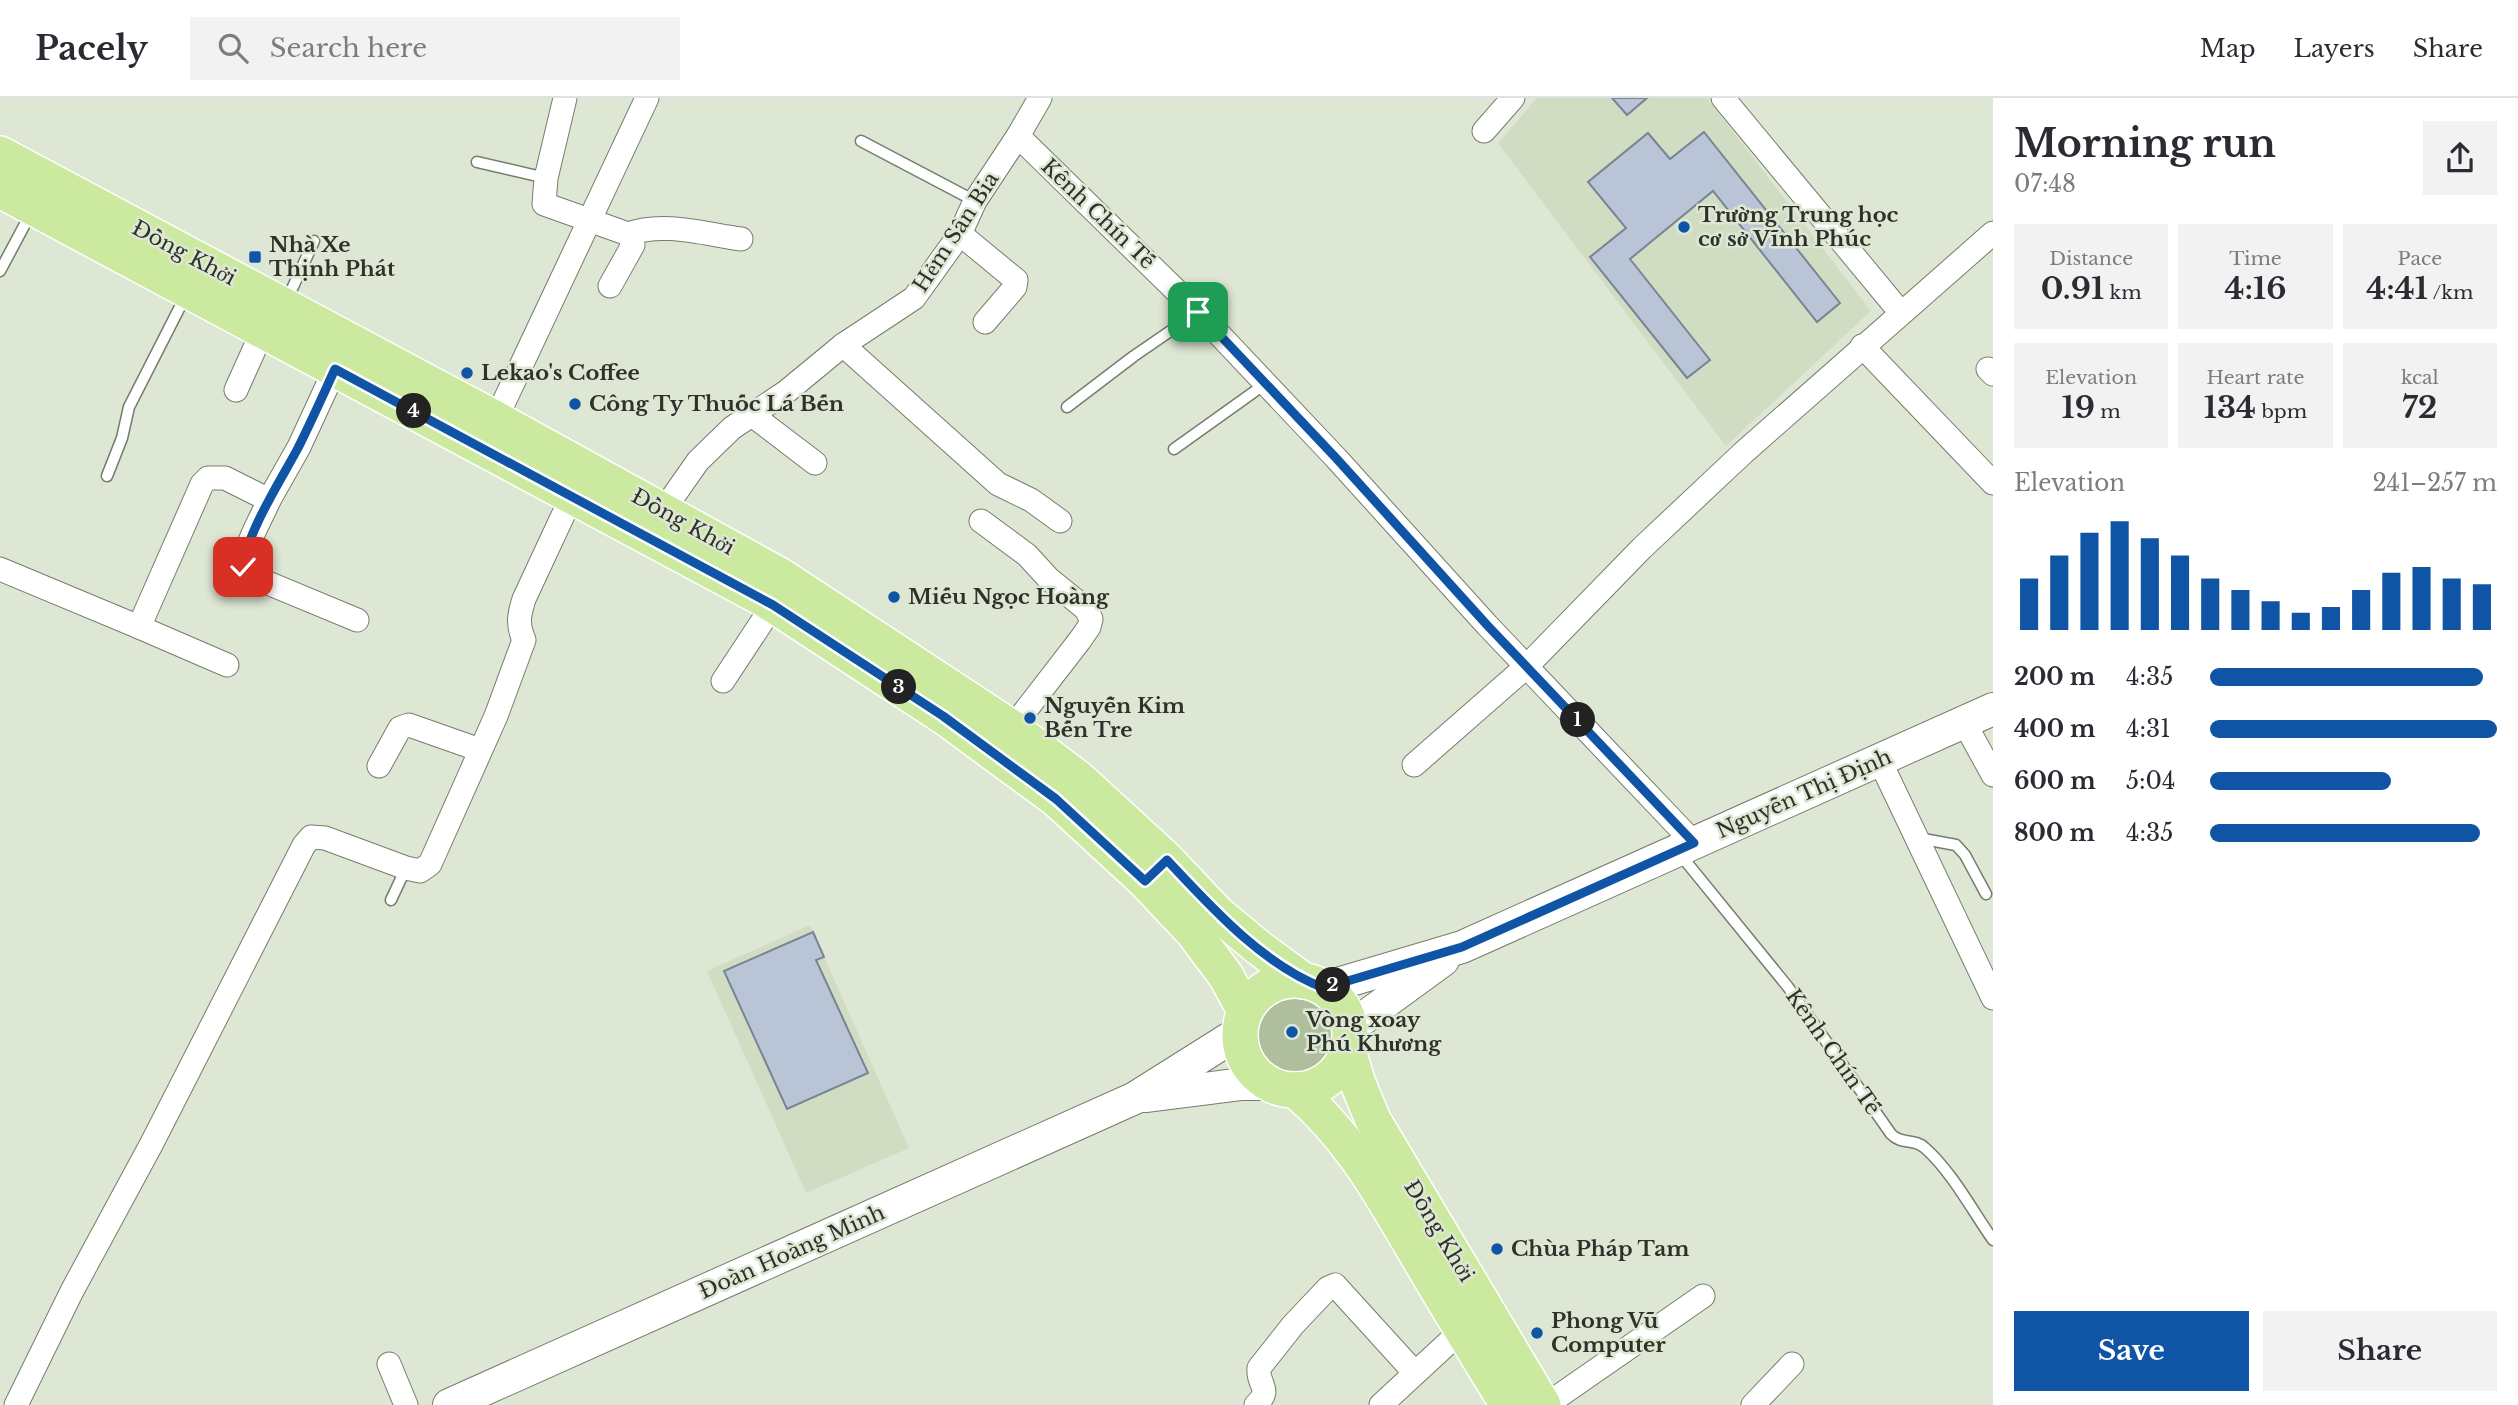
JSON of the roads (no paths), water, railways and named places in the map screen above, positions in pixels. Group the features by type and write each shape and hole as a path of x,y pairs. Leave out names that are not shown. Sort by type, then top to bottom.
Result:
{"main road":[{"name":"Đồng Khởi","path":"0,154 275,313 496,419 663,511 772,593 1217,913 1259,948 1314,984"},
{"name":"Đồng Khởi","path":"0,190 189,290 275,313 335,369 572,496 772,593 1012,728 1079,779 1156,870 1194,932 1226,976 1243,1021"},
{"name":"Nguyễn Thị Định","path":"1314,984 1462,947 1993,709"},
{"name":"Nguyễn Thị Định","path":"1349,1039 1462,947"},
{"path":"1277,983 1314,984 1337,999 1346,1013 1349,1039 1334,1074 1309,1088 1282,1087 1257,1075 1247,1063 1241,1048 1243,1021 1253,999 1277,983"},
{"name":"Đoàn Hoàng Minh","path":"449,1405 502,1393 1135,1098 1243,1021"},
{"name":"Đồng Khởi","path":"1349,1039 1357,1081 1373,1120 1544,1405"},
{"name":"Đoàn Hoàng Minh","path":"1135,1098 1242,1083 1282,1087"},
{"name":"Đồng Khởi","path":"1282,1087 1321,1112 1343,1137 1380,1192 1508,1405"}],"street":[{"path":"565,98 546,178 544,204 628,234 642,229 662,228 741,239"},
{"path":"496,419 647,98"},
{"path":"1484,131 1513,98"},
{"path":"1723,98 1901,313"},
{"name":"Hẻm Sân Bia","path":"663,511 713,444 786,392 843,345 914,298 960,234 975,201 1018,136 1032,101"},
{"name":"Kênh Chín Tế","path":"1018,136 1198,312 1527,666 1686,847"},
{"path":"1414,765 1527,666 1652,539 1862,346 1993,233"},
{"path":"610,286 633,245 628,234"},
{"path":"960,234 1016,280 1015,287 985,322"},
{"path":"236,390 275,313"},
{"path":"843,345 998,484 1031,500 1060,521"},
{"path":"1862,346 1993,483"},
{"path":"335,369 299,447 269,500 244,556 243,567 246,575 357,620"},
{"path":"752,415 815,463"},
{"path":"139,627 202,484 208,478 225,478 269,500"},
{"path":"16,1405 72,1291 152,1143 304,845 311,836 325,838 406,868 420,871 430,864 524,640 518,617 524,599 572,496"},
{"path":"981,521 1027,555 1049,579 1086,609 1091,619 1090,627 1012,728"},
{"path":"0,569 227,665"},
{"path":"723,681 772,593"},
{"path":"1964,722 1993,775"},
{"path":"379,766 400,728 409,725 480,750"},
{"path":"1879,759 1993,998"},
{"path":"1256,1405 1264,1397 1265,1389 1258,1376 1259,1368 1293,1325 1328,1287 1335,1285 1415,1373"},
{"path":"1544,1405 1703,1296"},
{"path":"1381,1405 1462,1331"},
{"path":"389,1364 406,1405"},
{"path":"1753,1405 1792,1364"}],"lane":[{"path":"861,141 975,201"},
{"path":"477,162 546,178"},
{"path":"0,271 33,208"},
{"path":"275,313 314,241"},
{"path":"107,476 122,438 129,407 189,290"},
{"path":"1068,407 1133,356 1198,312"},
{"path":"1174,449 1265,384"},
{"path":"1915,838 1956,845 1965,855 1986,894"},
{"name":"Kênh Chín Tế","path":"1686,847 1892,1134 1896,1139 1921,1144 1937,1160 1993,1240"},
{"path":"391,900 406,868"}],"place":[{"name":"Trường Trung học cơ sở Vĩnh Phúc","path":"1684,227"},
{"name":"Nhà Xe Thịnh Phát","path":"255,257"},
{"name":"Lekao's Coffee","path":"467,373"},
{"name":"Công Ty Thuốc Lá Bến","path":"575,404"},
{"name":"Miếu Ngọc Hoàng","path":"894,597"},
{"name":"Nguyễn Kim Bến Tre","path":"1030,718"},
{"name":"Vòng xoay Phú Khương","path":"1292,1032"},
{"name":"Chùa Pháp Tam","path":"1497,1249"},
{"name":"Phong Vũ Computer","path":"1537,1333"}]}
